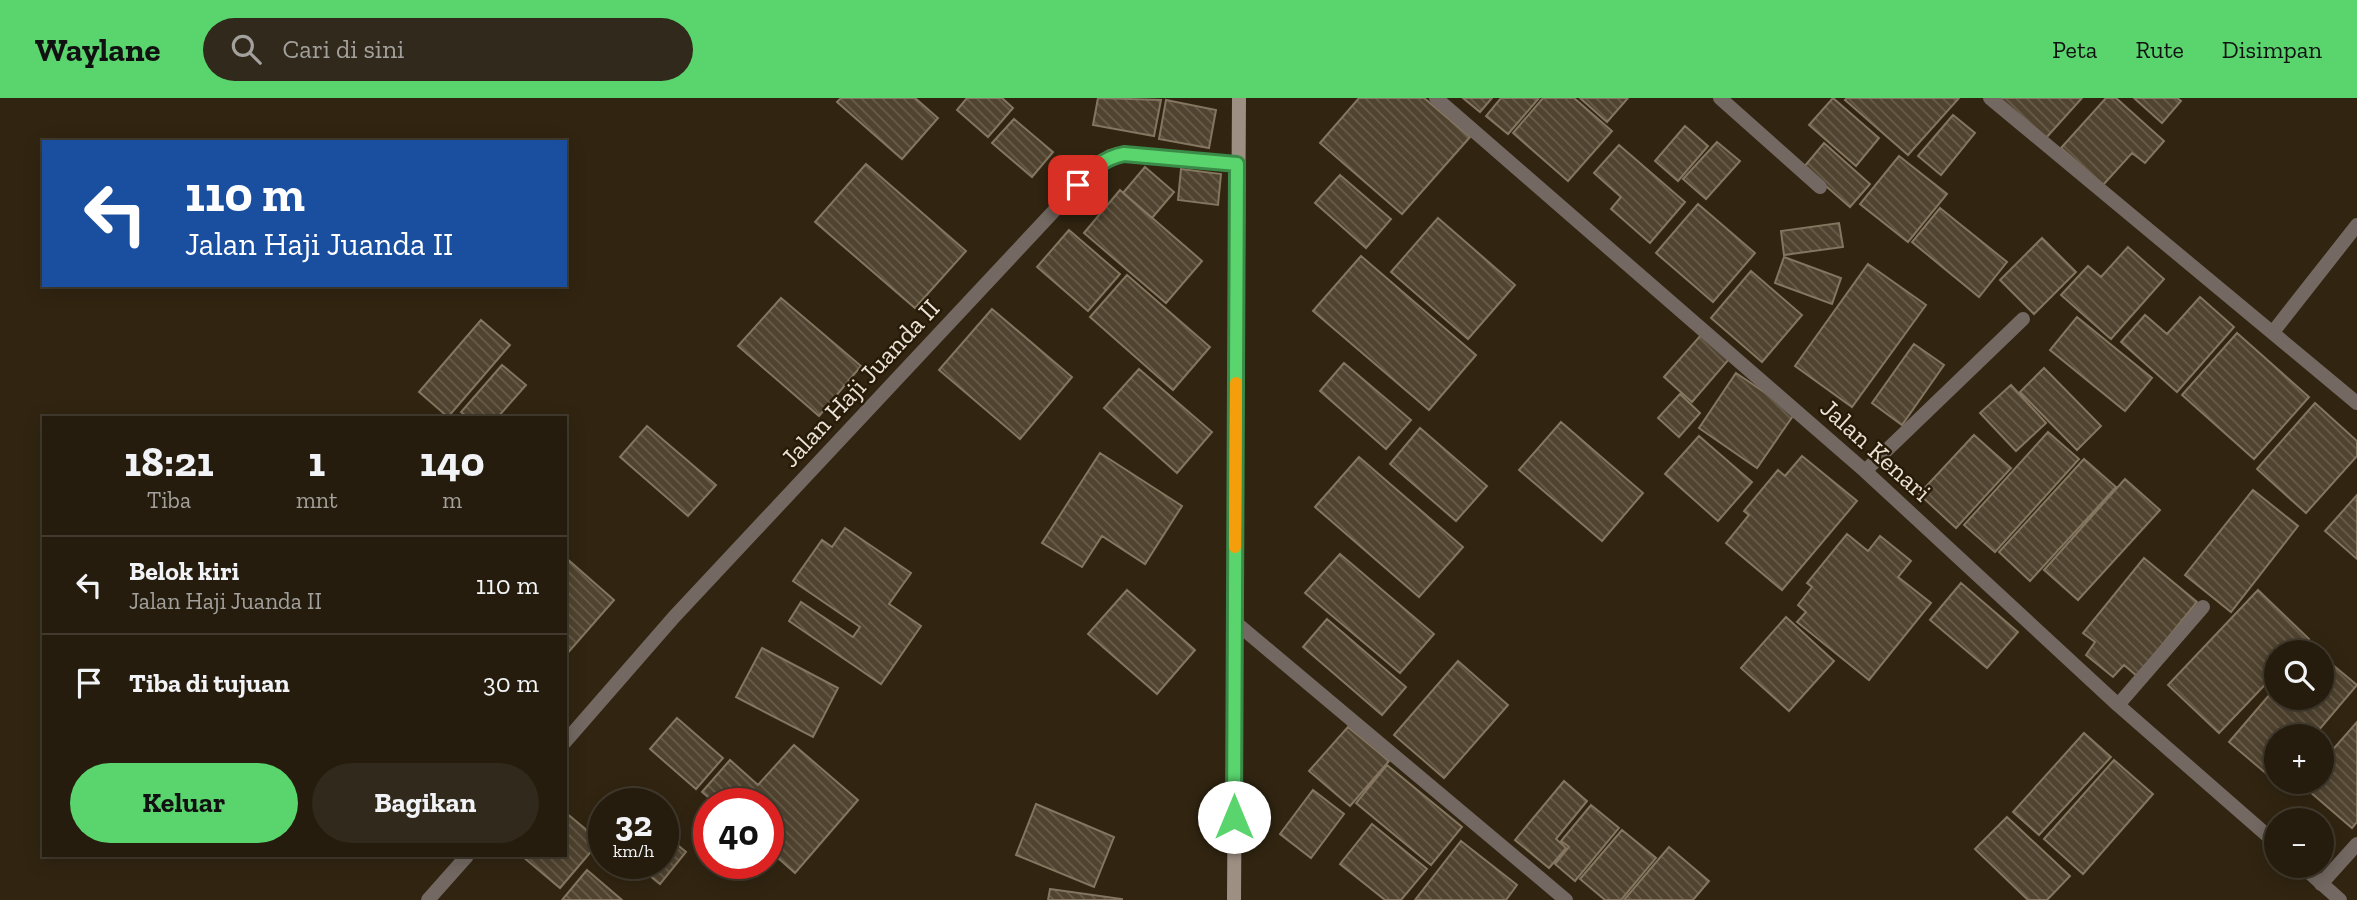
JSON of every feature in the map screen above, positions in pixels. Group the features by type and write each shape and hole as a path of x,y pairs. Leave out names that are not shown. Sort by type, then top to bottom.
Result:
{"street":[{"path":"1234,900 1239,98"},
{"name":"Jalan Kenari","path":"1436,98 1865,471 2118,705 2264,833"},
{"path":"1720,98 1820,187"},
{"path":"1990,98 2357,403"},
{"name":"Jalan Haji Juanda II","path":"567,740 674,617 1097,165 1110,156 1124,154 1237,164"},
{"path":"2273,332 2357,225"},
{"path":"1865,471 2023,319"},
{"path":"2118,705 2203,607"},
{"path":"1235,622 1566,900"},
{"path":"2321,884 2357,844"},
{"path":"428,900 466,857"},
{"path":"2315,878 2340,900"}],"building":[{"path":"841,98 915,98 938,118 902,159 837,102"},
{"path":"967,98 1002,98 1013,108 988,137 957,110"},
{"path":"1098,98 1161,100 1154,136 1093,125"},
{"path":"1359,98 1424,98 1470,137 1402,214 1320,143"},
{"path":"1463,98 1492,98 1480,112"},
{"path":"1501,98 1539,98 1508,134 1486,116"},
{"path":"1543,98 1574,98 1612,131 1568,181 1513,133"},
{"path":"1580,98 1628,98 1607,122"},
{"path":"1833,98 1879,138 1856,166 1809,125"},
{"path":"1959,98 1908,155 1845,100"},
{"path":"1999,98 2082,98 2045,139"},
{"path":"2106,98 2116,98 2164,141 2145,163 2132,153 2103,185 2061,148"},
{"path":"2134,98 2177,98 2181,101 2162,123"},
{"path":"1166,100 1216,110 1209,148 1159,139"},
{"path":"1953,115 1975,133 1941,175 1918,156"},
{"path":"1014,119 1053,152 1032,177 992,143"},
{"path":"1685,126 1708,146 1678,181 1655,161"},
{"path":"1717,142 1740,161 1706,199 1683,179"},
{"path":"1824,143 1870,184 1850,207 1804,167"},
{"path":"1619,145 1685,202 1650,243 1611,209 1621,197 1594,173"},
{"path":"1899,156 1947,194 1908,242 1860,204"},
{"path":"866,164 966,251 915,308 815,222"},
{"path":"1145,167 1174,192 1152,218 1123,193"},
{"path":"1181,169 1221,174 1218,205 1178,200"},
{"path":"1340,175 1391,219 1366,248 1315,203"},
{"path":"1120,190 1202,261 1166,303 1084,233"},
{"path":"1698,204 1755,253 1713,302 1656,253"},
{"path":"1940,208 2007,262 1979,297 1912,242"},
{"path":"1438,218 1515,285 1468,339 1391,272"},
{"path":"1839,223 1843,247 1784,255 1781,231"},
{"path":"1069,230 1120,274 1088,311 1037,267"},
{"path":"2042,238 2076,272 2034,314 2000,280"},
{"path":"2128,247 2164,279 2111,339 2061,295 2088,266 2101,277"},
{"path":"1361,256 1476,355 1429,410 1313,311"},
{"path":"1784,257 1841,278 1832,304 1775,283"},
{"path":"1868,264 1926,305 1852,407 1795,366"},
{"path":"1751,271 1802,315 1762,362 1711,318"},
{"path":"1127,275 1210,347 1173,390 1090,317"},
{"path":"2200,297 2234,327 2177,392 2121,342 2145,315 2167,334"},
{"path":"781,298 861,366 819,416 738,346"},
{"path":"992,309 1072,377 1020,439 939,370"},
{"path":"2077,317 2152,378 2125,411 2050,350"},
{"path":"481,320 510,345 449,416 419,392"},
{"path":"2237,333 2309,397 2254,459 2182,395"},
{"path":"1701,335 1730,358 1692,402 1664,377"},
{"path":"1914,344 1944,365 1902,425 1872,403"},
{"path":"1344,363 1411,420 1386,449 1320,391"},
{"path":"502,365 526,385 499,416 466,416 461,412"},
{"path":"2044,368 2101,426 2077,450 2020,392"},
{"path":"1139,369 1212,432 1177,473 1104,408"},
{"path":"1736,373 1795,413 1757,468 1699,428"},
{"path":"2011,385 2046,423 2016,451 1980,413"},
{"path":"1680,394 1700,413 1679,437 1658,418"},
{"path":"2315,403 2357,441 2357,456 2306,513 2257,469"},
{"path":"1561,422 1643,493 1602,541 1519,470"},
{"path":"647,426 716,485 688,516 620,457"},
{"path":"1420,428 1487,486 1456,521 1390,464"},
{"path":"2048,432 2079,459 1995,552 1964,525"},
{"path":"1974,435 2011,468 1956,528 1919,494"},
{"path":"1699,436 1752,482 1718,521 1665,474"},
{"path":"1100,453 1182,506 1145,564 1102,536 1082,567 1042,543"},
{"path":"1802,456 1857,501 1782,590 1726,543 1749,515 1744,511 1778,470 1785,476"},
{"path":"1359,457 1463,547 1419,597 1315,507"},
{"path":"2084,459 2116,487 2030,581 1999,552"},
{"path":"2125,479 2160,510 2078,600 2044,570"},
{"path":"2253,490 2298,526 2231,612 2185,575"},
{"path":"2357,495 2357,559 2325,531"},
{"path":"845,528 911,573 889,604 921,626 881,684 789,621 801,602 853,637 860,627 793,581 822,540 832,547"},
{"path":"1847,534 1868,551 1880,536 1911,561 1898,577 1931,603 1869,680 1797,622 1806,612 1798,605 1812,587 1807,583"},
{"path":"1340,554 1434,634 1400,673 1305,593"},
{"path":"2144,558 2197,602 2137,676 2124,665 2113,677 2086,655 2095,642 2083,633"},
{"path":"567,559 614,600 567,654"},
{"path":"1961,583 2018,632 1987,668 1930,620"},
{"path":"1127,590 1195,650 1157,694 1088,634"},
{"path":"2258,590 2309,639 2264,640 2264,686 2219,733 2168,685"},
{"path":"1786,617 1834,661 1789,711 1741,668"},
{"path":"1327,619 1406,687 1382,715 1303,647"},
{"path":"762,648 838,688 813,737 736,697"},
{"path":"1458,661 1508,705 1444,778 1394,735"},
{"path":"2334,666 2357,685 2324,724 2264,724 2264,772 2229,742 2264,701 2264,710 2334,710"},
{"path":"677,718 723,758 695,788 650,749"},
{"path":"2357,722 2357,822 2352,828 2334,813 2334,808 2329,808 2312,794 2334,794 2334,748"},
{"path":"1348,727 1389,761 1350,806 1309,771"},
{"path":"2084,733 2111,757 2039,835 2013,812"},
{"path":"794,745 858,800 795,873 784,863 784,788 706,788 730,760 758,785"},
{"path":"2114,760 2153,794 2083,874 2044,839"},
{"path":"1387,765 1462,827 1431,865 1356,803"},
{"path":"1564,781 1587,801 1556,839 1566,848 1549,868 1515,840"},
{"path":"1313,790 1344,814 1311,858 1280,834"},
{"path":"1036,804 1114,837 1094,887 1016,855"},
{"path":"1591,805 1619,828 1575,881 1555,864 1569,847 1561,841"},
{"path":"567,814 588,831 588,855 560,888 523,857 567,857"},
{"path":"2007,817 2070,876 2047,900 2028,900 1975,849"},
{"path":"1372,824 1427,869 1401,900 1385,900 1340,864"},
{"path":"1622,830 1656,858 1621,900 1605,900 1580,879"},
{"path":"1461,841 1517,885 1506,900 1415,900"},
{"path":"679,846 686,852 679,861"},
{"path":"1669,847 1709,881 1693,900 1624,900"},
{"path":"587,870 588,879 598,879 622,900 562,900"},
{"path":"1050,889 1122,899 1122,900 1048,900"}],"slow traffic":[{"path":"1235,547 1236,383"}],"route":[{"path":"1078,185 1110,156 1124,154 1237,164 1234,817"}]}
